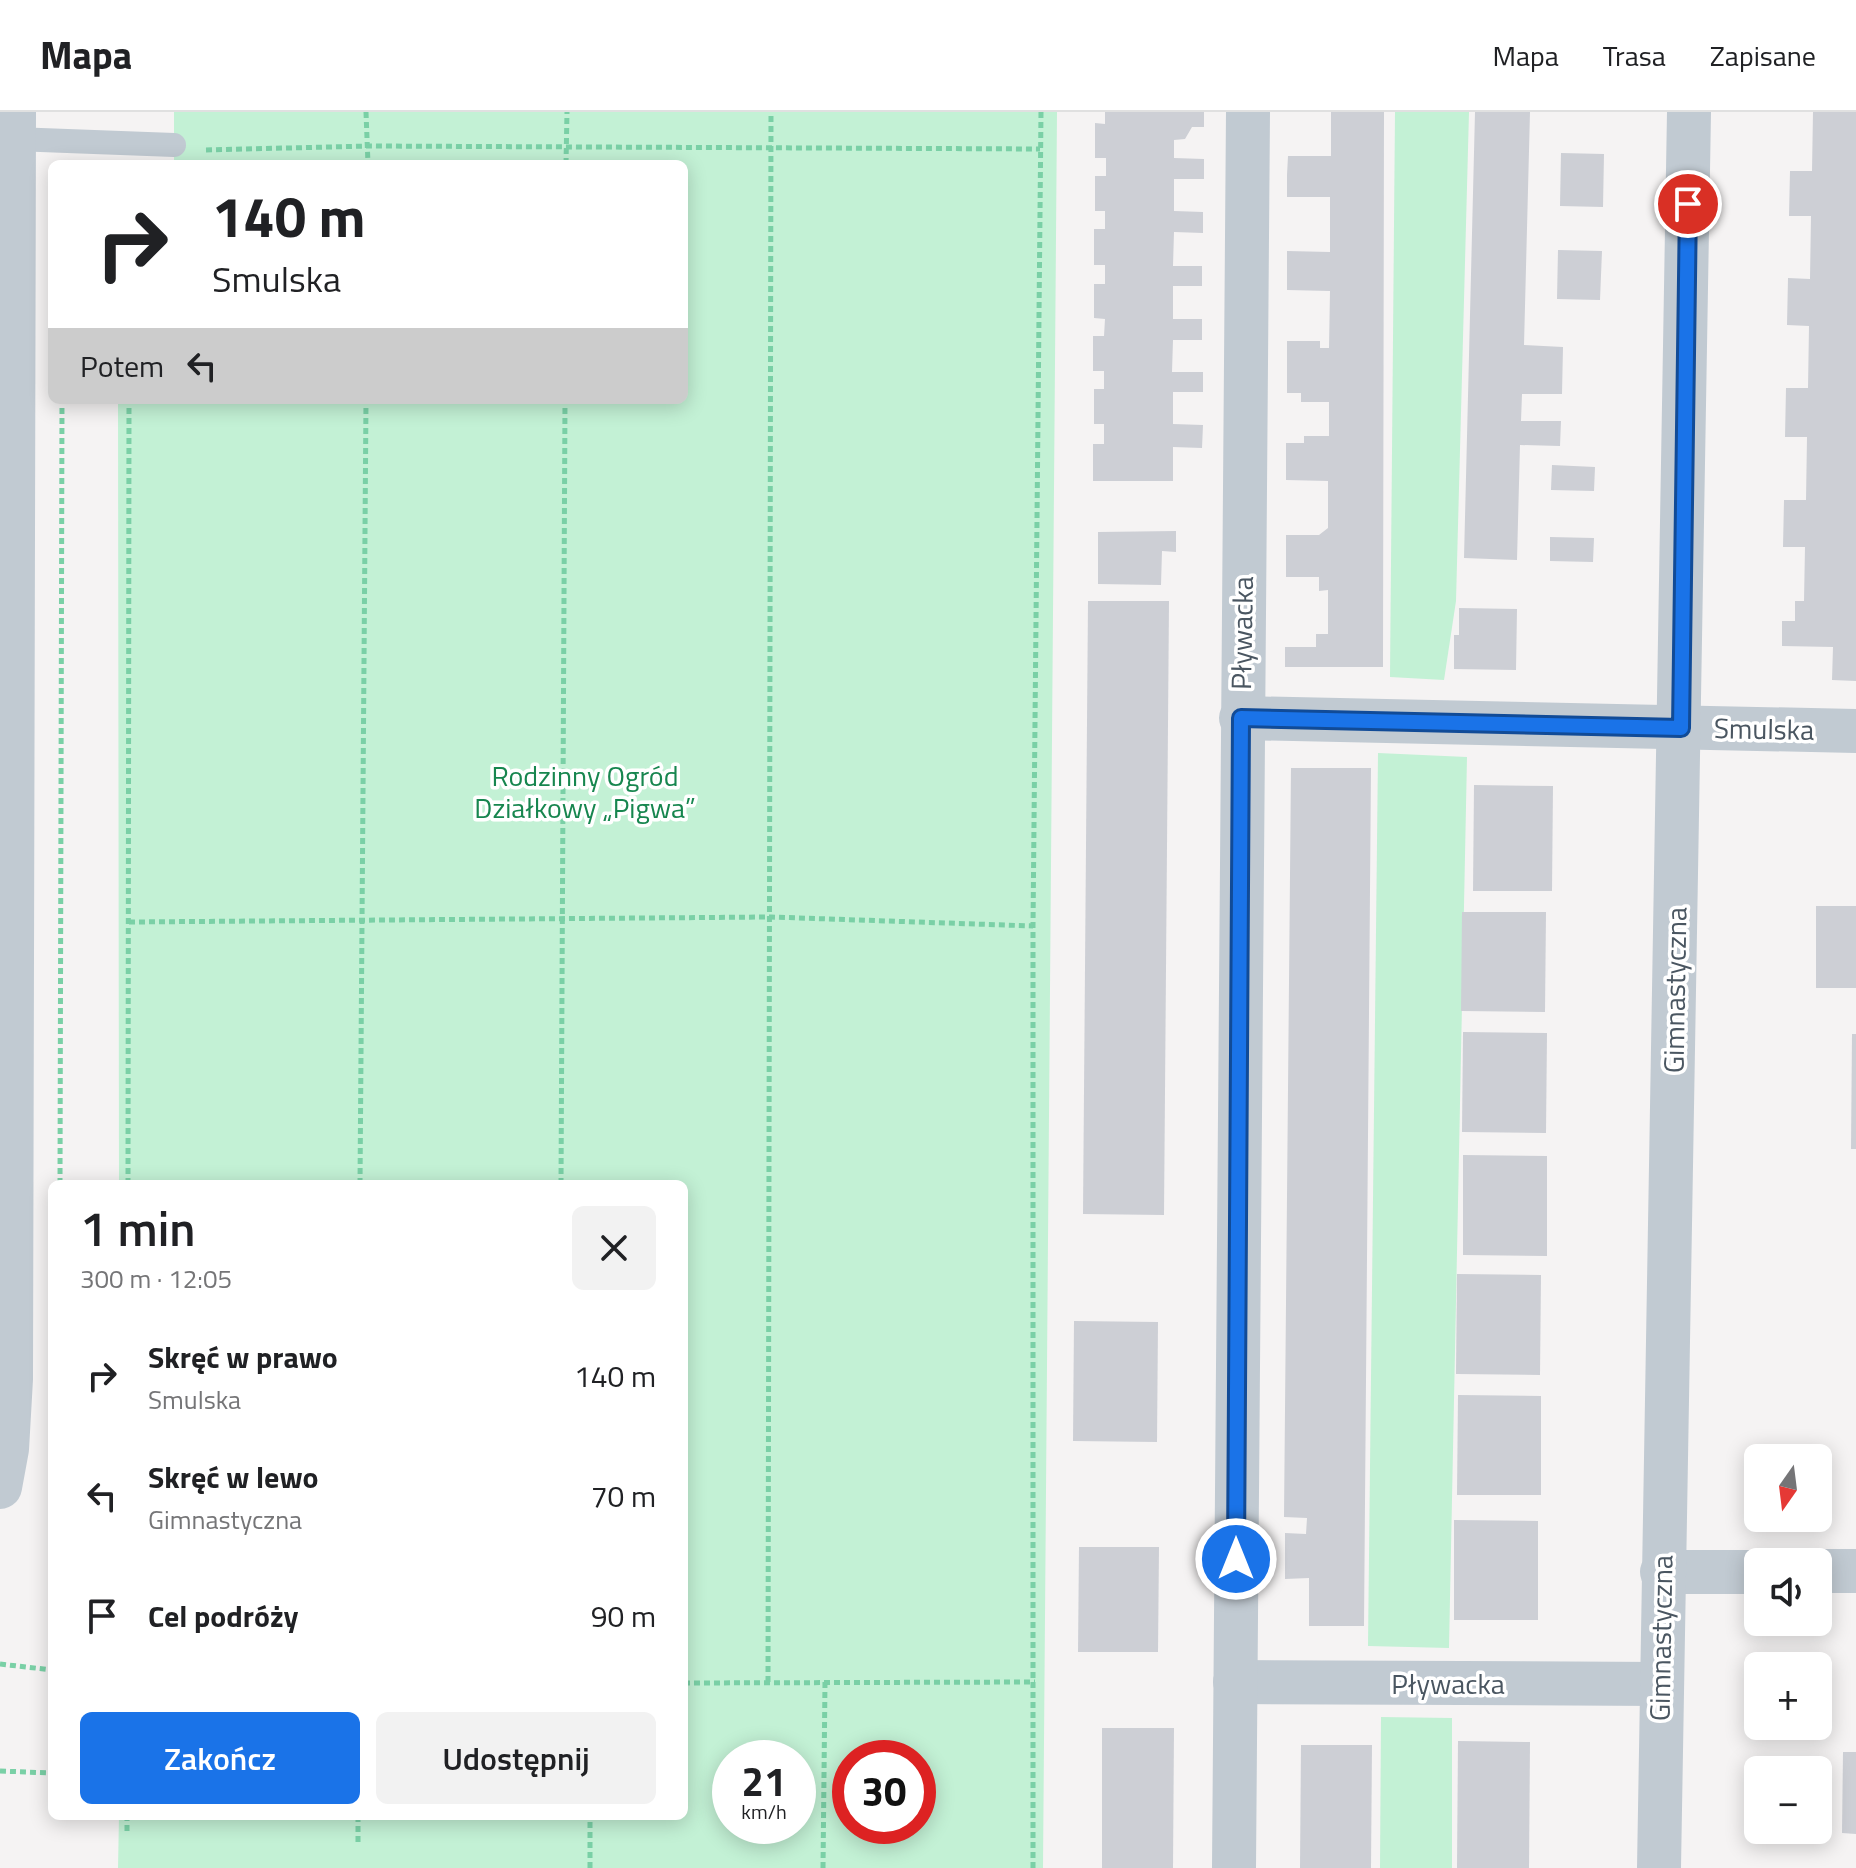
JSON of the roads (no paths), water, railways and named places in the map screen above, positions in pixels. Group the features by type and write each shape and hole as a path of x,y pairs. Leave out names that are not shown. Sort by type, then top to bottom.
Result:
{"street":[{"name":"Pływacka","path":"1234,1868 1248,112"},
{"name":"Gimnastyczna","path":"1659,1868 1662,1572 1681,728 1689,112"},
{"path":"0,1487 7,1449 11,1379 5,1239 6,554 14,126"},
{"name":"Smulska","path":"1241,718 1856,731"},
{"path":"1832,1571 1856,1571"},
{"path":"1662,1572 1744,1572"},
{"name":"Pływacka","path":"1235,1682 1661,1684"}],"lane":[{"path":"14,126 174,145"}],"park label":[{"name":"Rodzinny Ogród Działkowy „Pigwa”","path":"585,792"}]}
